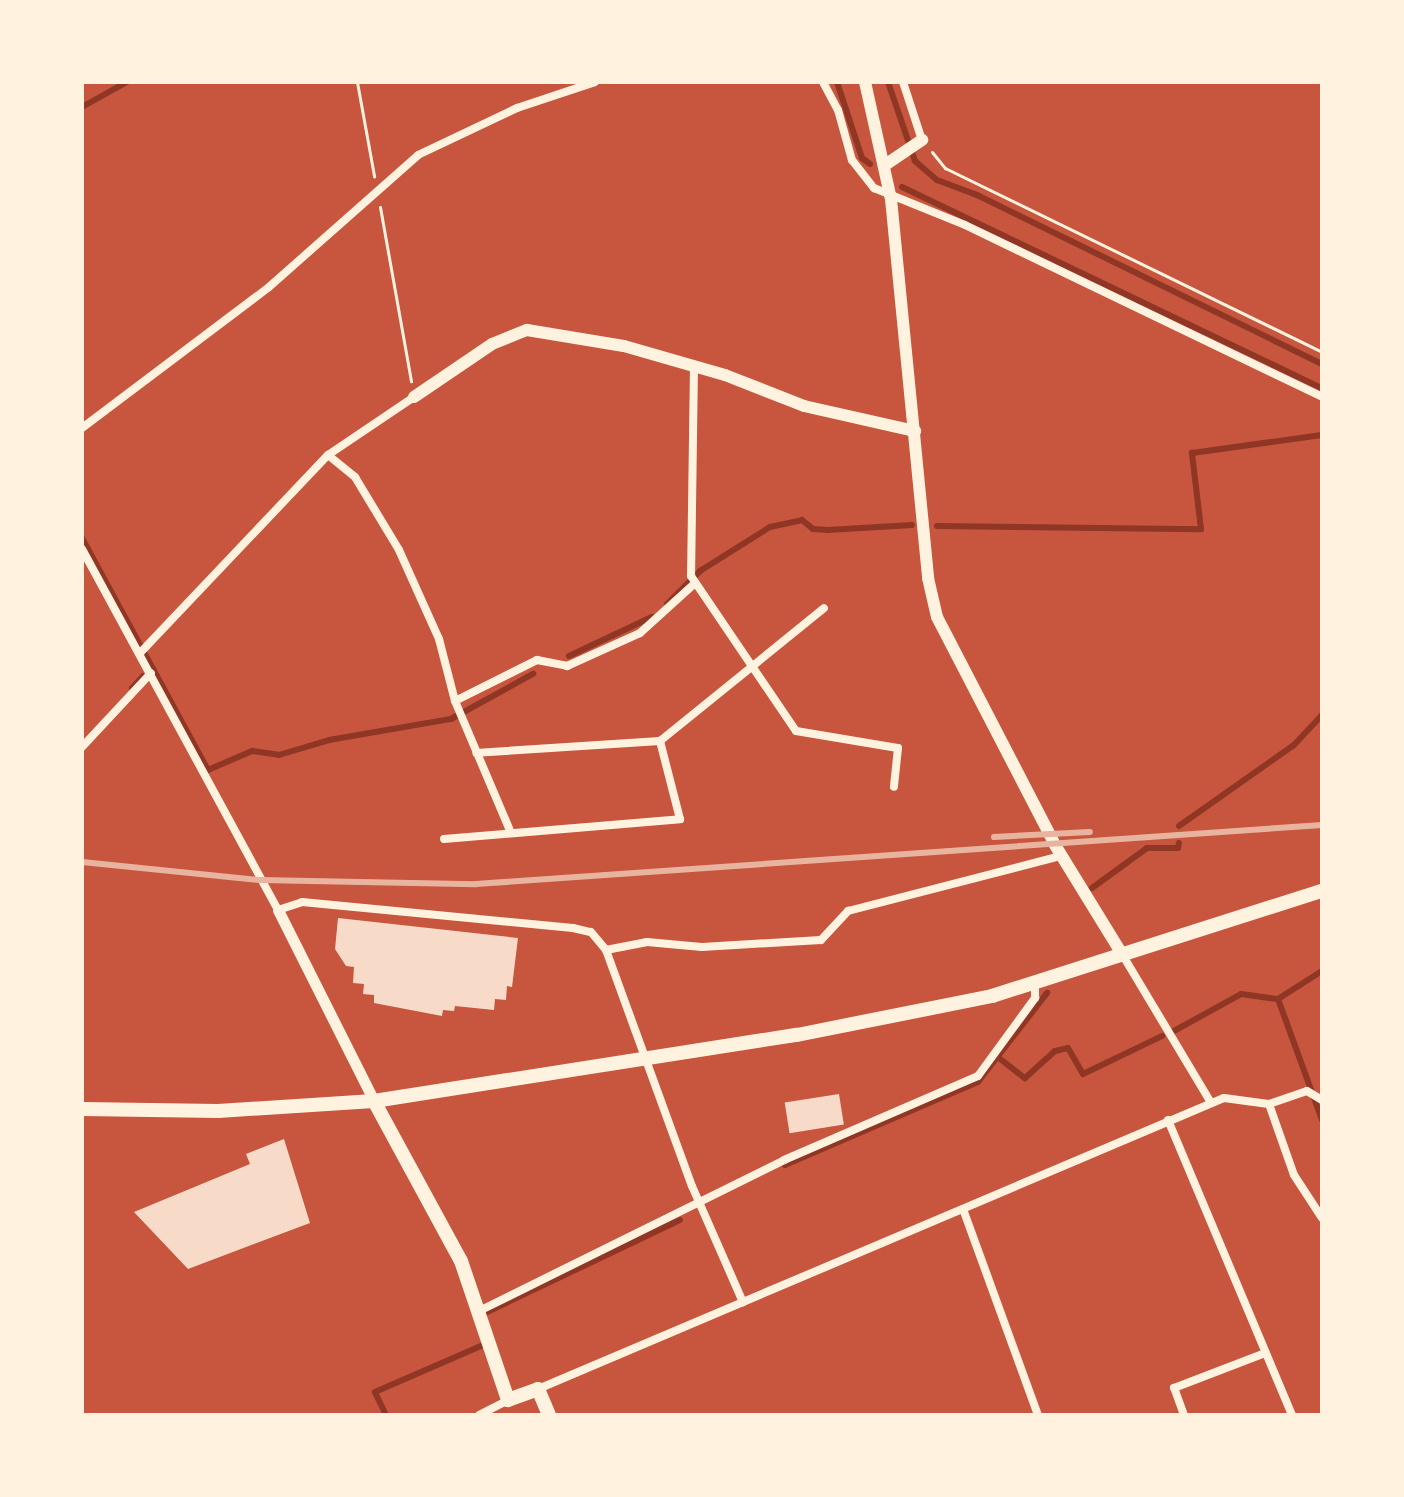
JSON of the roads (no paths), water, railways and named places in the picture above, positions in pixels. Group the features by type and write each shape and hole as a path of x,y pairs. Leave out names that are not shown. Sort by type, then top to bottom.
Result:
{"main road":[{"path":"865,82 891,199 928,578 937,617 1061,856 1122,954"},
{"path":"885,165 920,142"},
{"path":"414,397 492,344 527,330 694,365 804,406 915,431"},
{"path":"82,1109 218,1111 374,1101 646,1060 931,1011 1035,984 1322,891"},
{"path":"374,1101 461,1261 508,1400 538,1389 549,1415"}],"street":[{"path":"82,428 269,287 418,155 517,108 595,82"},
{"path":"823,82 838,110 852,160 874,188 891,199 965,225 1322,397"},
{"path":"903,82 920,142"},
{"path":"694,365 693,580 796,731 898,748 894,787"},
{"path":"143,650 328,455 414,397"},
{"path":"328,455 355,477 399,550 439,639 458,708 511,833"},
{"path":"82,549 143,650 151,673 278,910 374,1101"},
{"path":"458,708 537,660 567,666 640,633 693,580"},
{"path":"476,753 660,741 824,608"},
{"path":"82,747 151,673"},
{"path":"444,839 680,819 660,741"},
{"path":"606,950 647,942 702,947 821,940 848,911 1061,856"},
{"path":"278,910 302,902 591,932 606,950 646,1060 743,1302"},
{"path":"1122,954 1210,1101"},
{"path":"477,1312 701,1201 978,1076 1035,998 1035,984"},
{"path":"538,1389 1210,1101 1240,1097 1269,1104 1292,1093 1316,1095"},
{"path":"1269,1104 1294,1175 1322,1218"},
{"path":"1168,1120 1292,1415"},
{"path":"963,1209 1038,1415"},
{"path":"1184,1415 1174,1388 1265,1353"},
{"path":"479,1415 508,1400"}],"waterway":[{"path":"82,107 127,82"},
{"path":"837,82 862,158 870,164"},
{"path":"888,82 915,161 937,180 977,195 1322,364"},
{"path":"902,187 1322,388"},
{"path":"937,526 1201,529 1192,453 1322,435"},
{"path":"667,604 700,571 770,527 802,520 813,529 828,530 912,525"},
{"path":"82,538 208,770 252,751 279,755 329,740 451,719 533,674"},
{"path":"569,656 652,617"},
{"path":"132,688 143,676"},
{"path":"1179,826 1294,745 1322,715"},
{"path":"1092,888 1147,848 1178,848 1179,843"},
{"path":"1174,1031 1241,994 1278,999 1322,971"},
{"path":"785,1165 978,1082 1047,993"},
{"path":"1278,999 1322,1120"},
{"path":"999,1058 1025,1078 1055,1051 1068,1048 1083,1074 1162,1036"},
{"path":"485,1313 680,1220"},
{"path":"386,1415 375,1392 481,1346"}],"railway":[{"path":"82,862 260,880 476,884 1322,825"},
{"path":"994,837 1090,832"}]}
